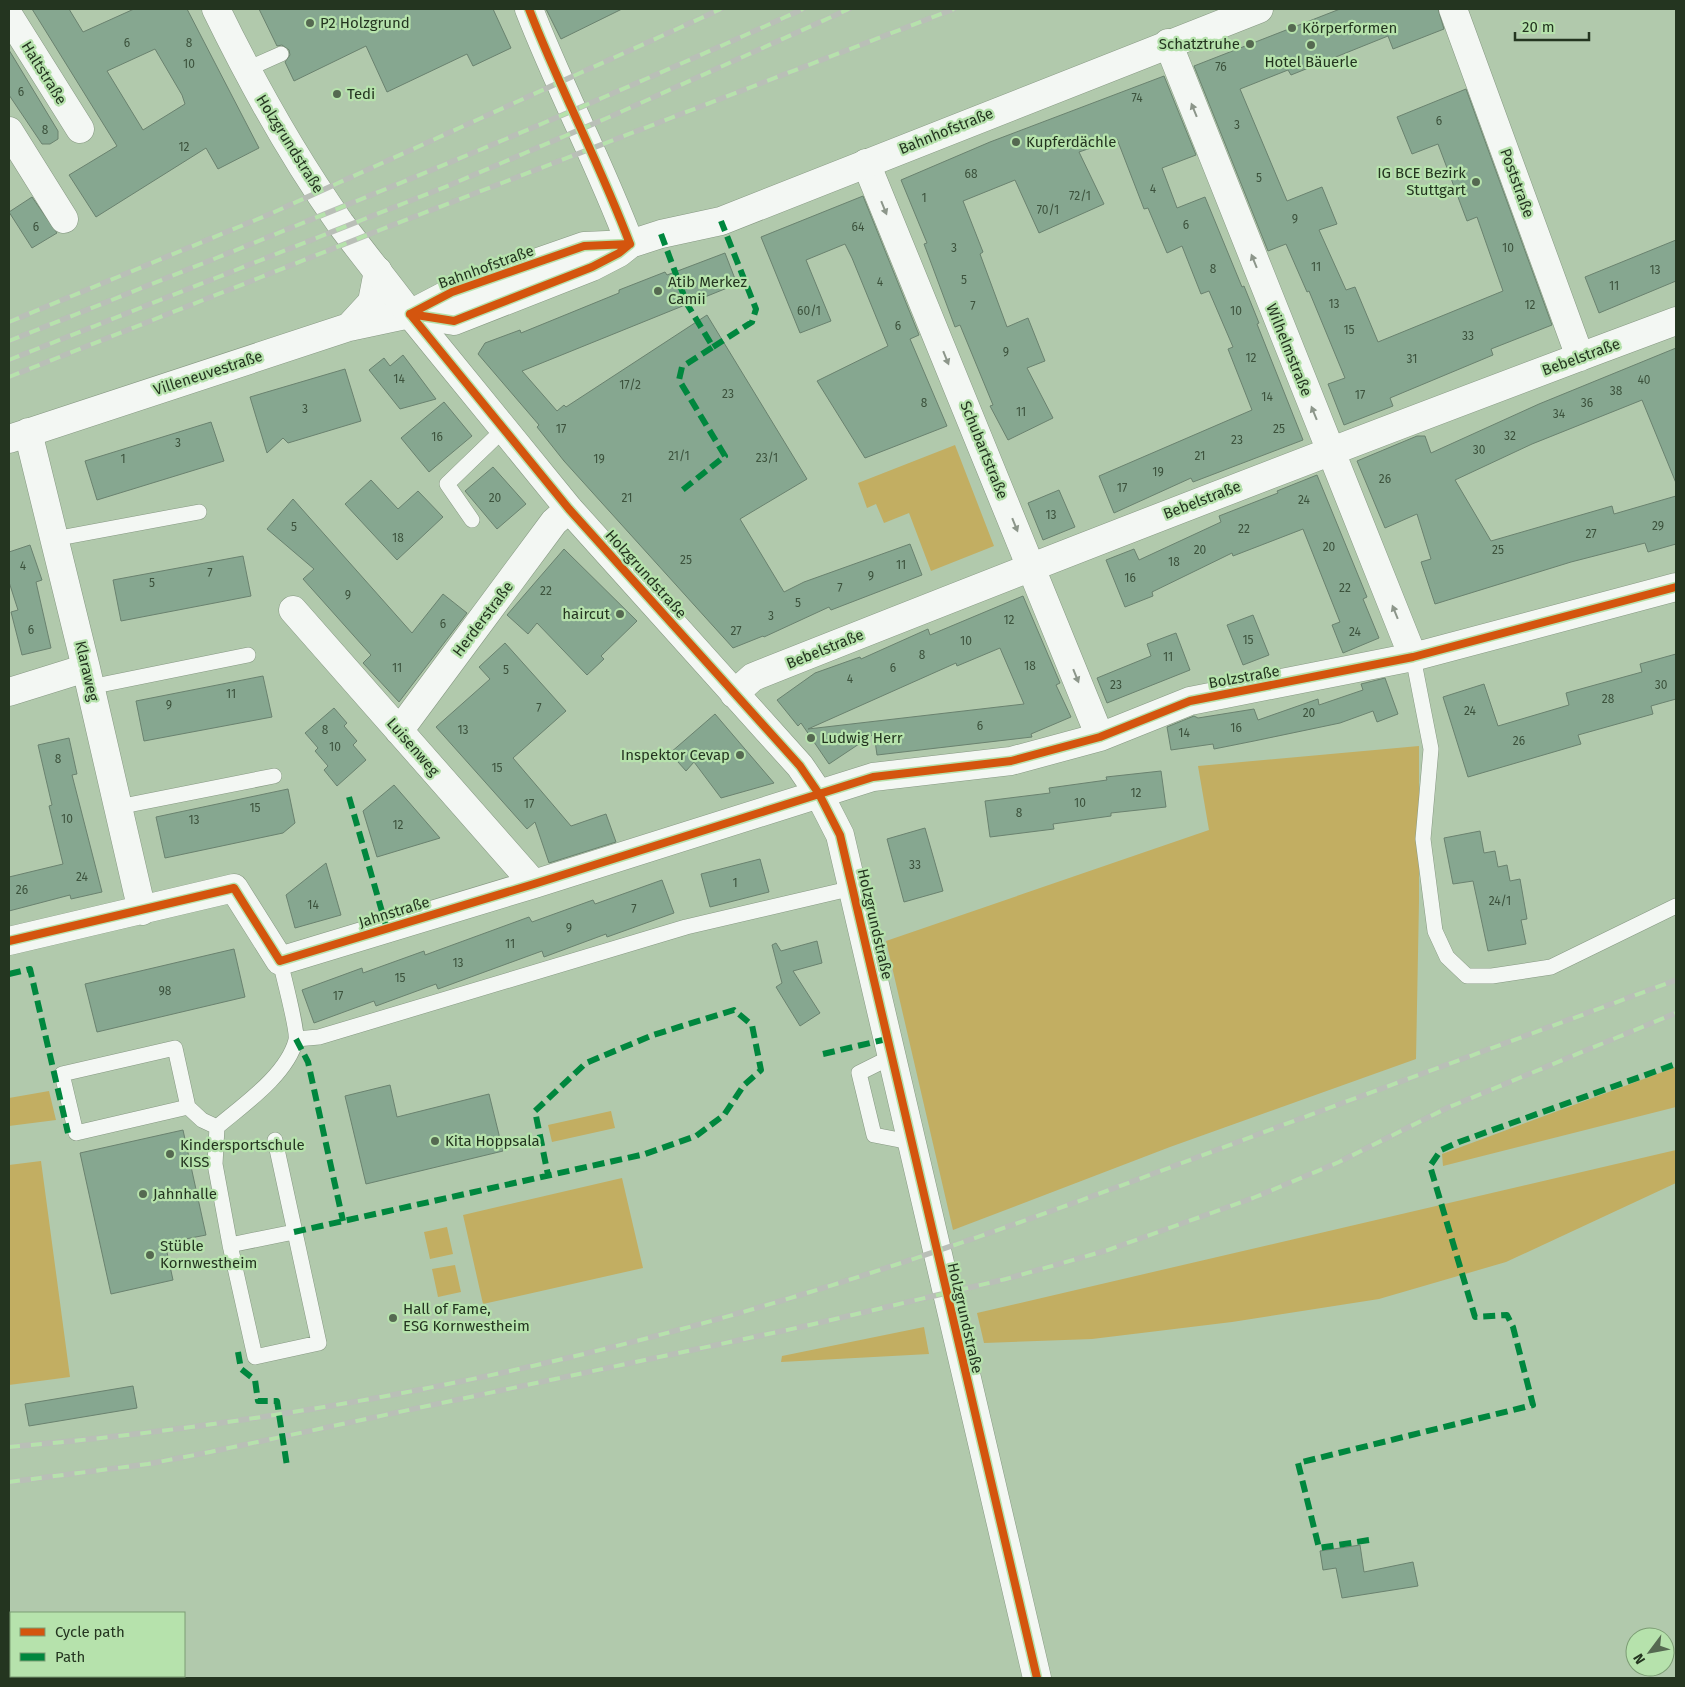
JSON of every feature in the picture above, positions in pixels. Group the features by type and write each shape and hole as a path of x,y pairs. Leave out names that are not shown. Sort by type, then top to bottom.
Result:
{"street":[{"name":"Holzgrundstraße","path":"216,9 246,70 292,149 340,222 410,314 569,509 800,766 819,794 840,835 910,1142 1037,1678"},
{"path":"529,9 549,60 613,198 630,244"},
{"name":"Bahnhofstraße","path":"410,314 454,321 592,267 619,253 630,244 661,234 721,221 1168,43 1259,9"},
{"name":"Poststraße","path":"1453,9 1580,357"},
{"name":"Haltstraße","path":"9,16 80,129"},
{"name":"Wilhelmstraße","path":"1168,43 1329,451 1413,657"},
{"path":"9,131 64,219"},
{"name":"Schubartstraße","path":"866,163 1032,566 1100,737"},
{"path":"349,327 372,302 378,271"},
{"name":"Villeneuvestraße","path":"18,435 349,327 410,314"},
{"name":"Bebelstraße","path":"734,694 753,677 1032,566 1329,451 1676,321"},
{"name":"Klaraweg","path":"18,435 54,539 142,911"},
{"name":"Herderstraße","path":"399,731 554,522 569,509"},
{"name":"Bolzstraße","path":"819,794 873,777 1011,761 1100,737 1190,700 1413,657 1676,587"},
{"name":"Luisenweg","path":"293,610 534,884"},
{"path":"9,692 88,678"},
{"name":"Jahnstraße","path":"280,961 534,884 819,794"},
{"path":"9,940 142,911 234,888 280,961"}],"lane":[{"path":"246,70 281,54"},
{"path":"472,520 447,484 504,429"},
{"path":"54,539 198,512"},
{"path":"88,678 248,656"},
{"path":"1413,657 1431,748 1423,839 1435,931 1448,957 1467,976 1492,976 1551,967 1676,906"},
{"path":"118,807 274,776"},
{"path":"296,1038 319,1037 686,927 852,888"},
{"path":"275,1140 319,1343 256,1357 230,1245 215,1164 217,1127 260,1091 286,1060 296,1038 280,961"},
{"path":"188,1107 76,1133 62,1074 176,1048 188,1107 202,1120 217,1127"},
{"path":"230,1245 294,1232"}],"shaded area":[{"path":"955,445 994,546 931,571 909,513 884,523 876,504 867,508 858,483"},
{"path":"1419,746 1416,1059 1170,1147 953,1230 886,941 1209,830 1198,766"},
{"path":"1676,1067 1676,1107 1443,1166 1442,1154"},
{"path":"49,1091 56,1120 9,1126 9,1098"},
{"path":"611,1111 615,1128 552,1142 548,1125"},
{"path":"1676,1150 1676,1183 1506,1262 1379,1299 1232,1322 1092,1339 984,1343 977,1313"},
{"path":"41,1161 70,1377 9,1385 9,1165"},
{"path":"622,1178 643,1268 483,1304 463,1215"},
{"path":"447,1227 453,1254 430,1259 424,1232"},
{"path":"455,1265 461,1292 438,1297 432,1269"},
{"path":"924,1327 929,1354 781,1362 782,1356"}],"building":[{"path":"32,9 69,9 83,32 134,9 187,9 259,148 218,169 206,148 96,217 69,175 117,146","holes":["155,49 182,95 185,104 143,130 107,71"]},
{"path":"259,9 493,9 511,48 473,66 467,54 387,92 366,46 294,81 285,62 290,55 289,50 282,45 277,46"},
{"path":"546,9 622,9 561,39"},
{"path":"1340,9 1438,9 1444,29 1393,49 1388,36 1291,75 1288,70 1240,89 1287,201 1322,187 1337,224 1319,230 1346,290 1355,287 1378,342 1503,291 1477,217 1467,221 1438,144 1412,154 1397,117 1466,89 1552,325 1491,349 1493,355 1390,398 1393,406 1344,425 1328,384 1345,378 1309,291 1307,292 1286,244 1268,251 1194,66"},
{"path":"9,50 58,131 58,139 50,144 42,144 9,95"},
{"path":"1164,76 1196,155 1162,168 1177,208 1205,197 1259,323 1257,324 1303,440 1193,482 1191,478 1114,513 1099,476 1252,410 1228,349 1233,347 1209,291 1201,294 1182,246 1167,253 1148,208 1144,209 1117,139 1079,152 1104,204 1039,233 1015,180 963,201 983,252 980,254 1007,327 1028,318 1045,361 1027,368 1053,418 1008,440 990,406 993,405 960,325 955,327 924,244 927,243 901,180 990,142"},
{"path":"863,196 919,335 910,339 947,426 865,458 817,381 888,346 852,258 845,244 806,260 831,321 800,333 761,237"},
{"path":"32,197 57,233 32,248 9,212"},
{"path":"1676,240 1676,281 1599,313 1585,277"},
{"path":"725,253 737,284 522,371 557,411 707,315 807,479 740,519 784,592 804,582 910,544 922,575 831,610 829,607 764,637 733,648 564,461 537,427 539,425 478,354 485,343 520,330 521,333 665,272 667,275"},
{"path":"1676,348 1676,483 1642,400 1532,444 1455,480 1491,541 1612,506 1614,514 1676,496 1676,544 1648,552 1645,543 1571,562 1435,604 1421,562 1431,559 1417,514 1385,528 1357,461 1417,436 1425,436 1431,453 1539,404"},
{"path":"403,355 436,399 400,409 369,370 384,358 390,366"},
{"path":"345,369 361,421 288,443 283,438 267,453 250,397"},
{"path":"444,402 472,436 429,472 401,438"},
{"path":"211,422 224,461 97,500 85,461"},
{"path":"493,467 526,504 497,529 465,491"},
{"path":"1317,475 1367,597 1363,599 1379,638 1343,653 1332,625 1340,622 1303,529 1233,556 1232,553 1152,592 1153,596 1125,607 1106,560 1134,549 1139,560 1221,522 1219,516 1278,493 1277,491"},
{"path":"371,480 398,509 418,491 443,517 397,560 345,504"},
{"path":"1059,490 1075,527 1043,540 1028,503"},
{"path":"293,499 412,633 443,594 467,613 399,702 363,663 371,655 303,579 314,569 267,529"},
{"path":"30,545 42,580 36,582 51,648 22,655 11,612 18,610 9,582 9,552"},
{"path":"564,549 637,621 601,656 604,659 587,675 537,623 528,634 507,615"},
{"path":"243,556 251,596 121,621 113,580"},
{"path":"1023,596 1060,683 1056,685 1071,717 1031,734 1032,737 877,755 874,734 829,764 801,723 798,726 777,700 815,673 860,657 861,659 928,629 930,635","holes":["1000,648 1024,704 808,729 956,663 957,666"]},
{"path":"1253,615 1269,655 1243,665 1227,625"},
{"path":"1176,633 1190,670 1107,703 1097,678 1151,656 1147,644"},
{"path":"505,643 566,711 513,758 571,826 606,814 616,842 549,863 535,822 527,829 436,727 490,679 479,667"},
{"path":"1676,654 1676,699 1651,706 1653,714 1578,735 1581,744 1468,777 1443,697 1484,684 1498,726 1569,705 1566,693 1642,672 1640,664"},
{"path":"263,676 272,717 144,741 136,701"},
{"path":"1385,678 1398,714 1377,722 1373,711 1340,723 1214,749 1213,744 1171,750 1167,727 1194,716 1198,718 1254,709 1258,720 1318,699 1319,705 1363,690 1361,684"},
{"path":"334,708 347,723 344,726 357,741 353,745 366,760 337,786 324,770 328,766 315,751 318,748 305,733"},
{"path":"715,714 774,783 721,798 694,762 686,771 670,753"},
{"path":"69,738 77,774 72,775 102,892 71,899 70,895 9,911 9,877 63,864 49,806 52,805 38,745"},
{"path":"1161,771 1166,807 1111,813 1111,816 1053,824 1054,829 990,837 985,801 1050,793 1049,788 1107,780 1106,777"},
{"path":"394,785 440,838 377,857 363,811"},
{"path":"288,789 295,823 283,833 165,858 156,817"},
{"path":"925,828 943,891 904,902 887,839"},
{"path":"1480,831 1484,853 1495,851 1498,867 1507,865 1510,881 1520,879 1527,919 1521,920 1526,944 1488,951 1473,881 1453,884 1444,838"},
{"path":"760,859 769,892 710,907 701,874"},
{"path":"326,863 341,915 295,928 286,895"},
{"path":"662,880 674,913 607,937 606,934 544,957 542,951 438,989 436,984 376,1006 374,1001 314,1023 302,990 362,968 363,973 424,951 425,955 529,917 532,922 593,900 595,904"},
{"path":"817,941 822,963 793,971 820,1013 800,1026 776,987 782,983 772,945 776,943 781,951"},
{"path":"234,949 245,997 97,1032 85,984"},
{"name":"Kita Hoppsala","path":"390,1085 397,1117 489,1094 503,1151 366,1184 345,1096"},
{"name":"Jahnhalle","path":"183,1130 206,1235 165,1243 173,1280 111,1294 80,1153"},
{"path":"133,1386 137,1408 29,1426 25,1404"},
{"path":"1360,1545 1364,1572 1413,1562 1418,1586 1342,1598 1336,1568 1323,1570 1320,1551"}],"railway":[{"path":"9,322 270,214 721,9"},
{"path":"9,341 308,221 507,138 803,9"},
{"path":"9,360 450,185 614,115 849,9"},
{"path":"9,377 390,226 954,9"},
{"path":"9,1447 208,1425 308,1410 505,1372 701,1324 918,1258 1156,1173 1676,980"},
{"path":"9,1482 148,1464 210,1452 801,1327 1006,1279 1108,1250 1253,1198 1339,1162 1447,1108 1676,1013"}],"marked path":[{"path":"713,347 752,322 756,309 721,221"},
{"path":"661,234 687,304 713,347 682,367 679,380 725,456 680,492"},
{"path":"349,797 387,929"},
{"path":"9,974 30,969 68,1133"},
{"path":"294,1232 645,1154 696,1136 724,1115 744,1085 761,1070 752,1025 734,1010 653,1035 586,1063 535,1111 548,1175"},
{"path":"296,1039 308,1062 343,1221"},
{"path":"823,1054 887,1039"},
{"path":"1369,1540 1319,1548 1298,1463 1533,1405 1513,1327 1507,1315 1475,1317 1430,1166 1441,1150 1459,1142 1676,1064"},
{"path":"238,1352 241,1369 255,1380 258,1401 277,1401 287,1466"}],"cycle path":[{"path":"529,9 630,244"},
{"path":"410,314 454,321 592,267 619,253 630,244"},
{"path":"410,314 452,292 584,246 630,244"},
{"path":"410,314 569,509 800,766 819,794 840,835 1037,1678"},
{"path":"9,941 234,888 280,961 534,884 873,777 1011,761 1100,737 1190,701 1413,657 1676,587"}],"place":[{"name":"P2 Holzgrund","path":"310,23"},
{"name":"Körperformen","path":"1292,28"},
{"name":"Schatztruhe","path":"1250,44"},
{"name":"Hotel Bäuerle","path":"1311,45"},
{"name":"Tedi","path":"337,94"},
{"name":"Kupferdächle","path":"1016,142"},
{"name":"IG BCE Bezirk Stuttgart","path":"1476,182"},
{"name":"Atib Merkez Camii","path":"658,291"},
{"name":"haircut","path":"620,614"},
{"name":"Ludwig Herr","path":"811,738"},
{"name":"Inspektor Cevap","path":"740,755"},
{"name":"Kita Hoppsala","path":"435,1141"},
{"name":"Kindersportschule KISS","path":"170,1154"},
{"name":"Jahnhalle","path":"143,1194"},
{"name":"Stüble Kornwestheim","path":"150,1255"},
{"name":"Hall of Fame, ESG Kornwestheim","path":"393,1318"}]}
